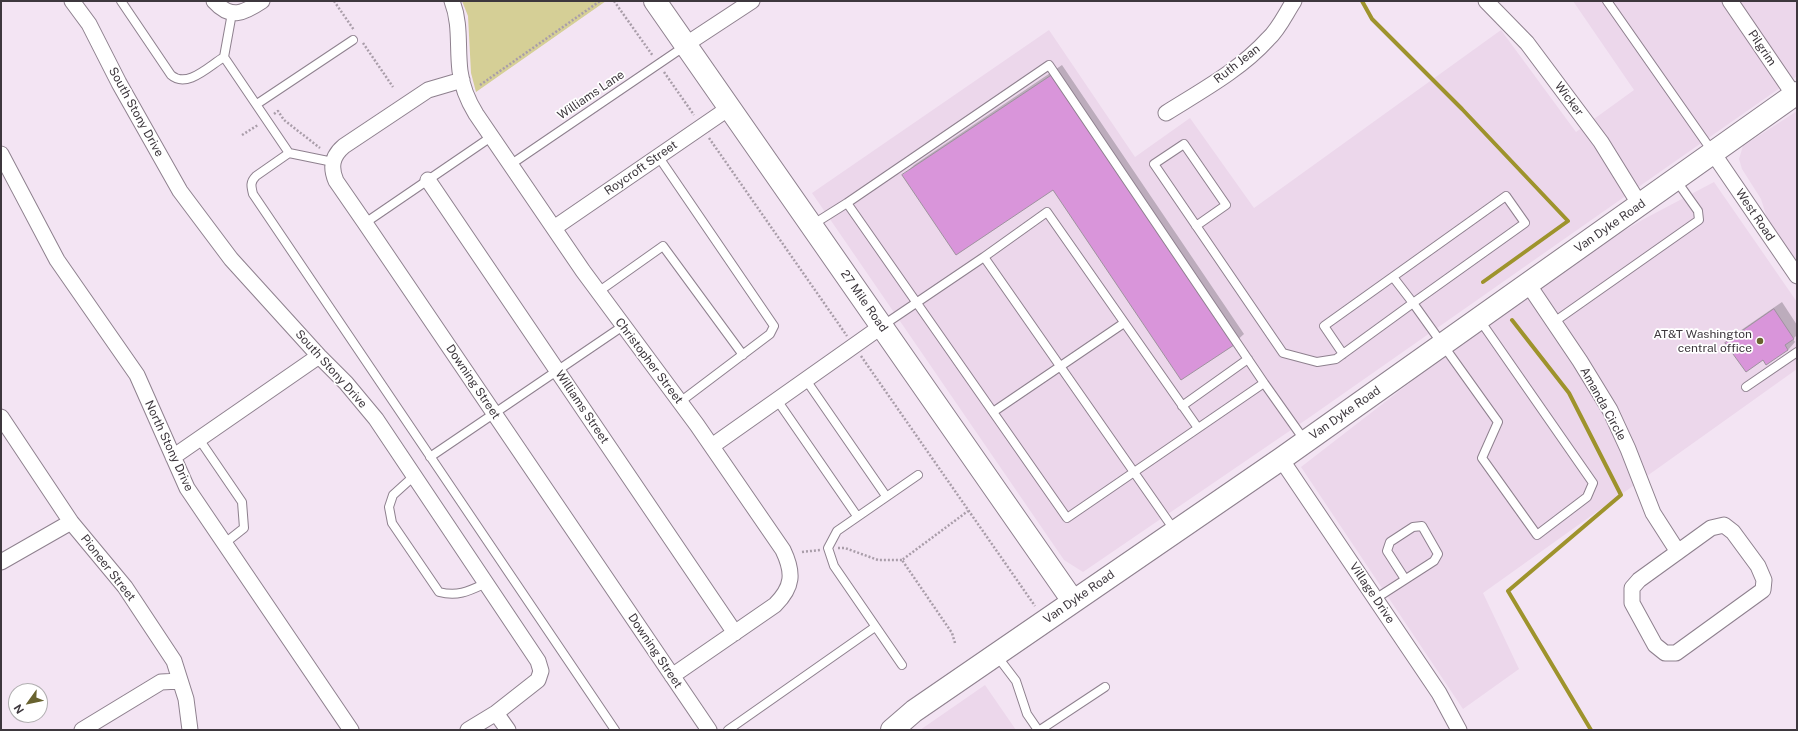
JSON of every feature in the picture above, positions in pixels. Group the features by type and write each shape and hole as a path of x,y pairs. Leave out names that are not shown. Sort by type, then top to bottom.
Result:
{"street":[{"name":"South Stony Drive","path":"72,1 89,24 119,83 180,191 231,258 346,383 376,419 538,661 541,671 538,680 496,713"},
{"path":"214,1 225,11 232,13 245,11 262,1"},
{"name":"Christopher Street","path":"452,1 458,19 462,80 470,104 510,165 598,292 712,446 783,550 788,561 791,571 790,581 782,598 775,605 672,676"},
{"name":"27 Mile Road","path":"654,1 1073,601"},
{"path":"685,45 752,1"},
{"name":"Ruth Jean","path":"1166,113 1210,86 1246,60 1270,38 1294,1"},
{"name":"Wicker","path":"1486,1 1527,43 1601,142 1640,205"},
{"name":"Pilgrim","path":"1730,1 1796,94"},
{"path":"333,162 335,155 344,146 417,96 437,86 462,80"},
{"name":"Van Dyke Road","path":"899,728 995,654 1281,459 1796,94"},
{"name":"Roycroft Street","path":"554,228 729,108"},
{"name":"West Road","path":"1713,153 1797,276"},
{"name":"North Stony Drive","path":"1,154 57,260 136,375 187,488 351,730"},
{"name":"Downing Street","path":"333,162 333,174 336,181 709,730"},
{"name":"Williams Street","path":"428,180 736,633"},
{"name":"Amanda Circle","path":"1528,284 1610,410 1628,449 1653,513 1678,552"},
{"path":"712,446 882,326"},
{"path":"173,457 320,356"},
{"name":"Pioneer Street","path":"1,417 71,522 125,587 174,661 186,700 190,730"},
{"name":"Village Drive","path":"1281,459 1439,693 1459,730"},
{"path":"1,562 71,522"},
{"path":"1724,526 1733,532 1758,566 1764,580 1763,590 1676,653 1665,653 1655,645 1632,603 1632,588 1639,580 1678,552 1711,528 1724,526"},
{"path":"82,730 161,682 180,681"},
{"path":"468,730 486,726 496,713 508,730"}],"lane":[{"path":"121,1 171,75 177,80 184,81 191,79 224,57"},
{"path":"1607,1 1713,153"},
{"path":"232,13 224,57 257,104 289,154"},
{"path":"257,104 353,40"},
{"name":"Williams Lane","path":"510,165 685,45"},
{"path":"811,226 1049,65 1305,442"},
{"path":"365,224 491,137"},
{"path":"1196,226 1226,205 1184,144 1154,164 1196,226 1283,353 1318,362 1336,359 1343,354 1413,303 1525,223 1506,196 1324,326 1343,354"},
{"path":"333,162 289,154 256,176 252,181 251,187 253,194 615,730"},
{"path":"658,156 774,326 770,334 680,402"},
{"path":"1554,322 1699,220 1698,211 1676,180"},
{"path":"847,203 1067,518 1264,383"},
{"path":"882,326 984,257 1047,212 1198,428"},
{"path":"598,292 663,246 744,355"},
{"path":"984,257 1174,531"},
{"path":"1394,277 1498,422 1482,458 1538,535 1587,498 1593,483 1479,318"},
{"path":"993,412 1124,323"},
{"path":"430,457 623,326"},
{"path":"1746,387 1797,352"},
{"path":"1182,406 1248,359"},
{"path":"806,380 886,496"},
{"path":"777,400 857,516"},
{"path":"198,439 242,502 244,528 225,543"},
{"path":"902,665 834,566 828,549 837,531 918,475"},
{"path":"414,476 393,495 390,507 392,522 413,554 439,592 451,595 467,592 486,583"},
{"path":"1375,599 1434,561 1438,554 1422,526 1413,527 1390,542 1387,551 1405,579"},
{"path":"728,730 875,627"},
{"path":"995,654 1016,681 1026,714 1039,730 1105,687"}],"path":[{"path":"480,85 600,1"},
{"path":"707,134 849,339"},
{"path":"860,354 1034,606 1037,607"},
{"path":"802,552 845,548 878,560 902,560 968,511"},
{"path":"902,560 952,633 955,643"}],"shaded area":[{"path":"462,1 606,1 476,92 471,73 468,16"},
{"path":"1573,1 1797,1 1797,76 1310,417 1083,572 1064,560 812,193 1049,30 1135,157 1190,118 1254,208 1501,30 1576,132 1634,90"},
{"path":"1797,111 1797,261 1767,218 1761,199 1742,169 1739,159 1743,146"},
{"path":"1714,182 1797,302 1797,369 1483,593 1519,669 1463,709 1301,467 1425,371 1591,250 1644,219"},
{"path":"985,685 1016,730 920,730"}],"building":[{"path":"1052,75 1234,345 1181,380 1053,190 956,255 902,175"},
{"name":"AT&T Washington central office","path":"1774,309 1794,339 1785,345 1788,350 1766,365 1763,360 1746,372 1725,343"}],"waterway":[{"path":"1362,1 1372,19 1462,109 1568,221 1483,282"},
{"path":"1512,320 1569,393 1621,495 1508,591 1591,730"}],"place":[{"name":"AT&T Washington central office","path":"1760,341"}]}
